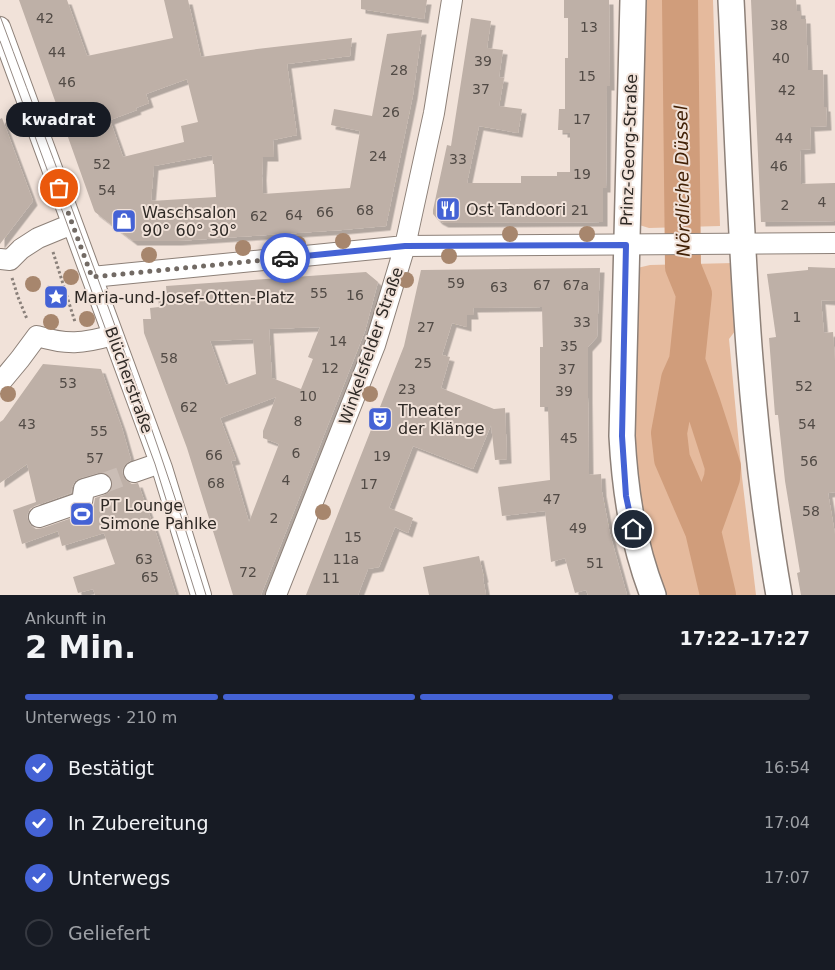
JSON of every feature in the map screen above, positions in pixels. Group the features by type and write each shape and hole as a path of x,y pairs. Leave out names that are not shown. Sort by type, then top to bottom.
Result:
{"main road":[{"name":"Prinz-Georg-Straße","path":"633,0 626,245 623,468 626,496 633,529 653,595"},
{"path":"731,0 742,244 750,358 762,484 778,595"}],"street":[{"name":"Winkelsfelder Straße","path":"276,595 375,345 405,246 434,113 452,0"},
{"name":"Blücherstraße","path":"0,27 160,463 201,595"},
{"path":"5,259 38,238 72,224"},
{"path":"92,277 405,246 835,243"},
{"path":"0,383 37,336 53,341 86,342 113,335"},
{"path":"134,472 160,463"},
{"path":"39,517 82,502 84,489 101,484"}],"path":[{"path":"47,234 77,327 80,342"},
{"path":"5,259 27,319 37,336"}],"shaded area":[{"path":"641,0 713,0 720,226 649,228 636,224"},
{"path":"734,263 739,326 729,339 742,477 756,595 662,595 655,575 632,468 633,269 650,265"}],"building":[{"path":"19,0 67,0 87,56 173,38 164,0 188,0 201,57 352,38 350,56 287,64 297,135 273,140 274,157 263,157 263,194 350,188 360,131 331,125 334,109 372,116 387,34 422,30 413,95 386,226 177,241 133,241 95,212","holes":["187,79 198,122 181,126 184,142 123,157 110,120 137,110 136,108 149,103 146,94","212,155 216,197 151,201 154,166"]},
{"path":"361,0 427,0 424,19 361,9"},
{"path":"564,0 609,0 610,86 607,86 606,188 603,188 603,222 444,223 438,220 433,214 433,210 447,145 451,146 471,18 491,21 487,48 503,50 499,77 504,78 499,106 522,109 518,133 479,126 467,183 521,183 521,176 557,176 557,172 570,172 570,133 563,133 563,130 558,130 559,109 565,109 565,58 568,58 568,18 564,18"},
{"path":"751,0 796,0 797,11 801,11 801,19 806,19 808,70 823,70 824,107 826,107 827,126 810,127 811,149 800,150 801,184 835,183 835,221 761,222"},
{"path":"2,118 33,201 0,244 0,119"},
{"path":"808,267 835,268 835,301 821,300 824,333 833,332 835,361 835,492 828,493 835,534 835,595 801,595 797,573 800,572 785,481 778,415 775,415 769,338 776,337 767,274 808,270"},
{"path":"600,268 597,337 588,347 589,475 601,474 602,492 610,534 627,595 588,595 586,590 575,593 565,558 551,562 545,511 502,516 498,487 550,480 548,407 540,407 540,347 543,347 542,307 473,308 474,315 467,315 467,327 452,323 442,355 450,357 441,388 494,409 505,408 507,459 495,460 491,425 473,469 413,446 389,508 413,518 408,533 395,527 379,567 368,569 358,595 306,595 404,346 421,270"},
{"path":"366,272 378,282 365,331 261,595 233,595 187,448 144,333 143,319 151,319 150,308 159,307 158,297 167,297 166,286","holes":["320,327 308,357 313,359 301,389 272,378 269,329","253,339 256,374 226,385 210,341","276,397 263,431 263,438 279,444 249,522 231,461 236,460 220,418"]},
{"path":"43,364 101,369 131,460 122,470 123,475 132,484 138,483 176,595 95,595 93,589 78,593 73,577 115,564 104,533 62,546 58,531 22,544 13,510 36,502 27,464 0,483 0,422","holes":["104,473 109,475 113,486 109,492 95,498 91,510 43,528 36,529 31,526 27,515 30,509 71,493 75,481 81,478"]},
{"path":"479,556 486,595 429,595 423,567"}],"waterway":[{"name":"Nördliche Düssel","path":"680,0 683,267 694,294 687,361 679,379 669,433 672,459 703,531 718,595"},
{"name":"Nördliche Düssel","path":"687,361 723,467 722,478 703,531"}],"tunnel":[{"path":"101,484 134,472"}],"tram line":[{"path":"0,16 133,376 206,595"},
{"path":"0,41 155,464 196,595"}],"way so far":[{"path":"59,188 92,277 285,258"}],"place":[{"name":"kwadrat","path":"59,188"},
{"name":"Ost Tandoori","path":"448,209"},
{"name":"Waschsalon 90° 60° 30°","path":"124,221"},
{"name":"Maria-und-Josef-Otten-Platz","path":"56,297"},
{"name":"Theater der Klänge","path":"380,419"},
{"name":"PT Lounge Simone Pahlke","path":"82,514"}],"route":[{"path":"285,258 405,246 626,245 622,436 626,496 633,529"}]}
